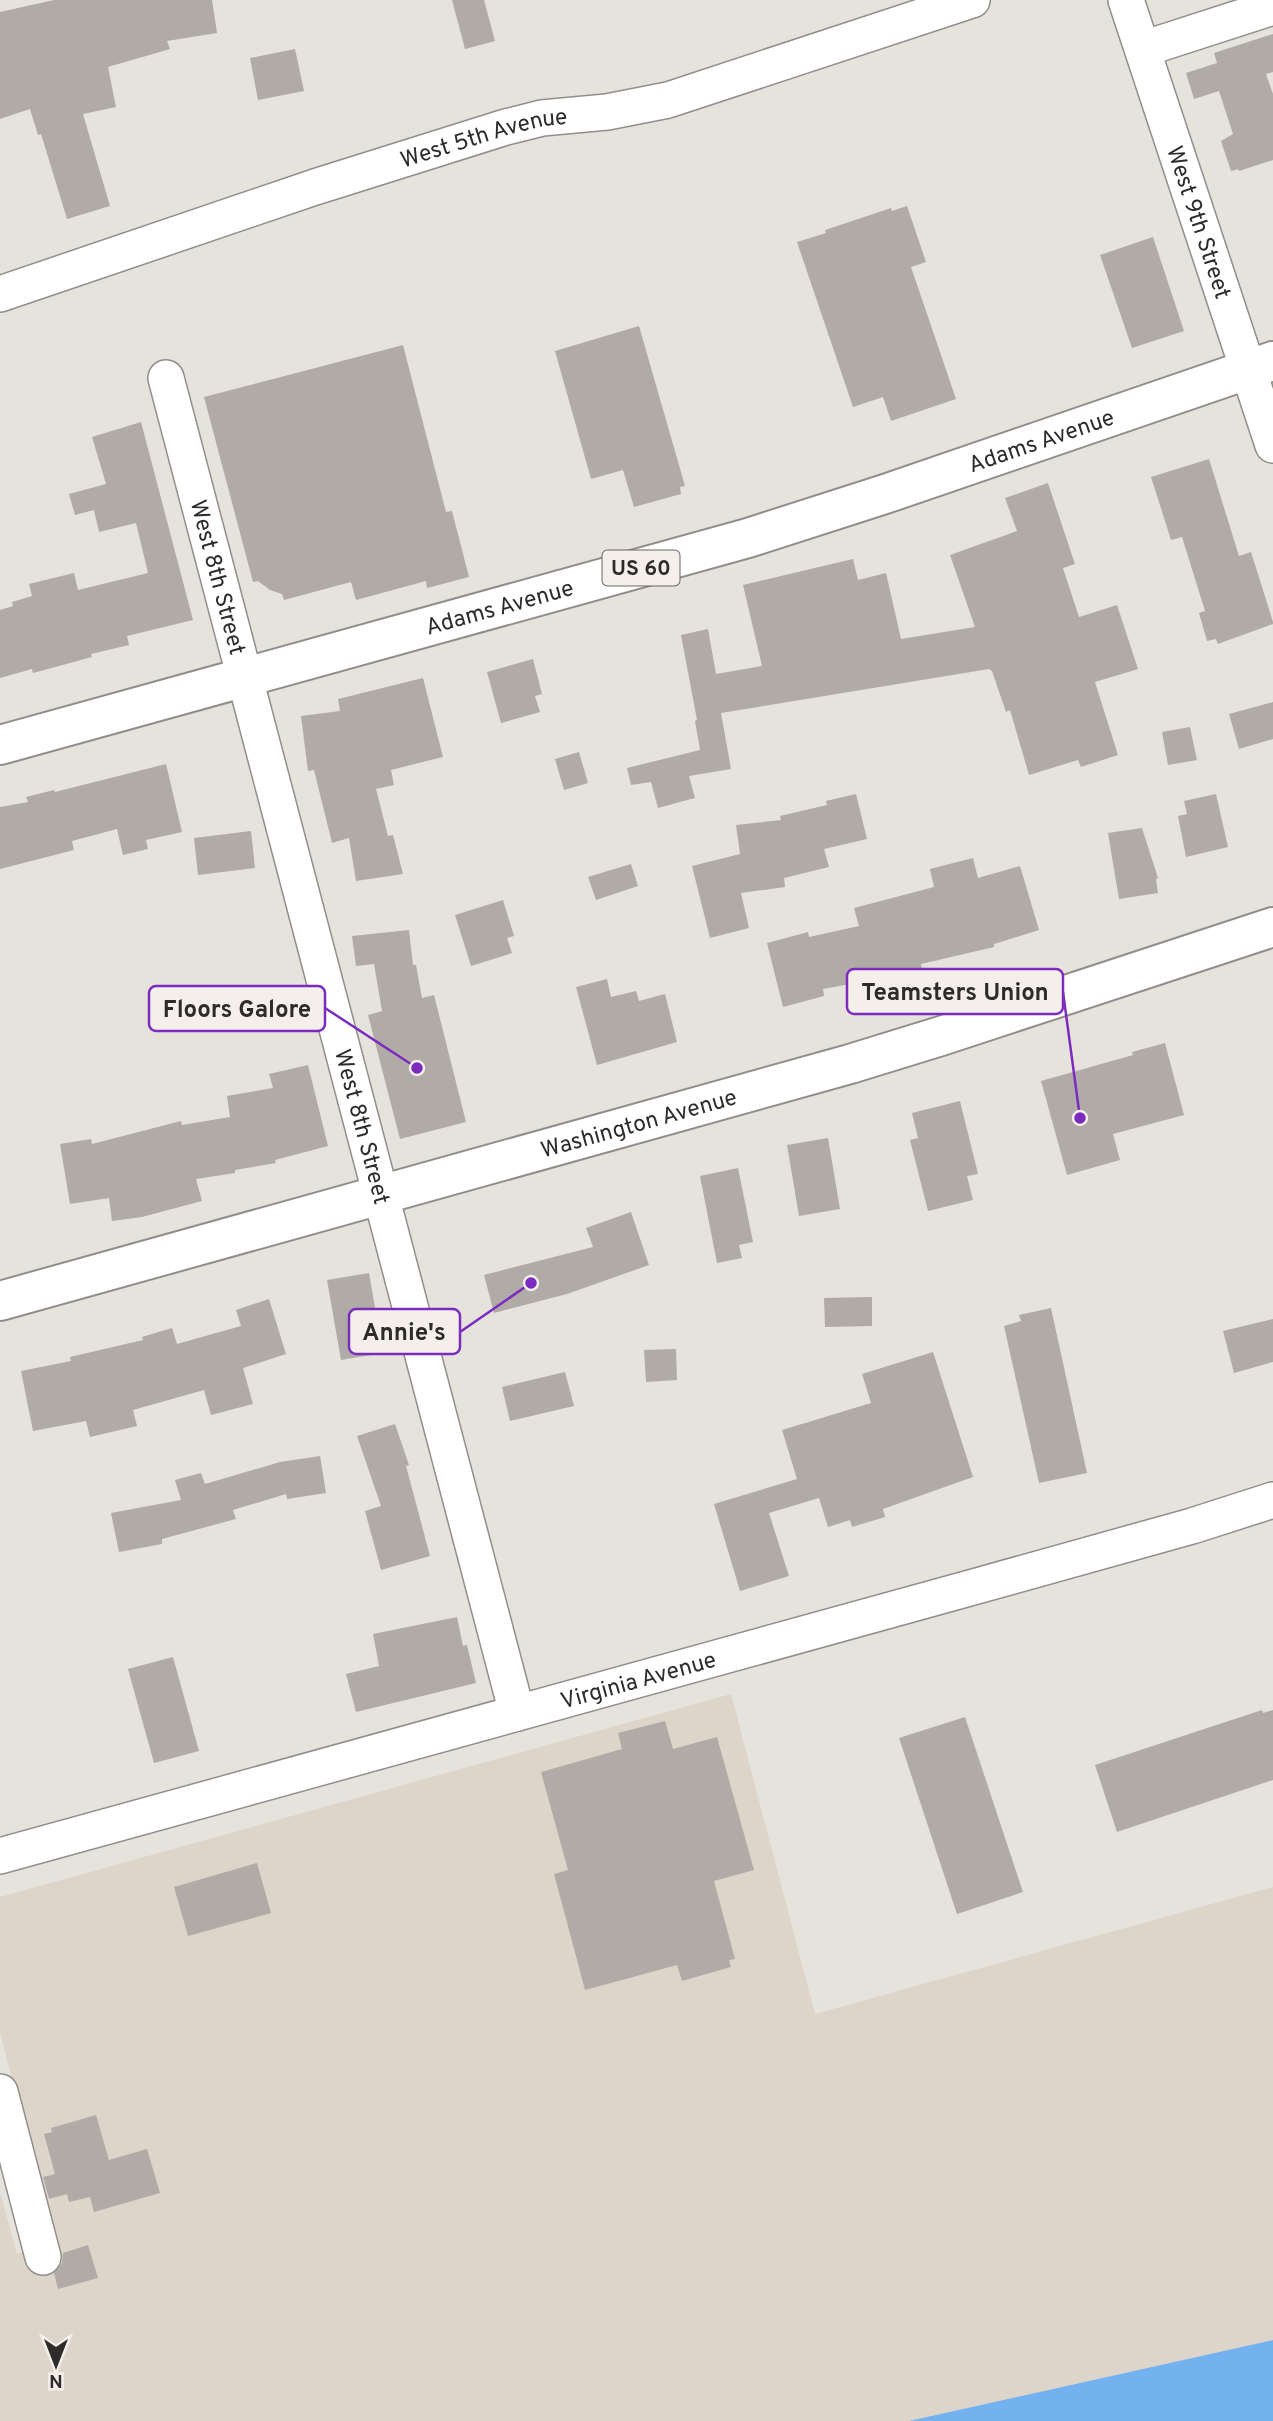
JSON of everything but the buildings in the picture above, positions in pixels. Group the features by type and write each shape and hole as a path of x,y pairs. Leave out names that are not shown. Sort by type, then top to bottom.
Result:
{"main road":[{"name":"Adams Avenue","path":"0,745 747,538 885,494 1260,365"},
{"name":"Washington Avenue","path":"0,1301 928,1040 1273,927"}],"street":[{"name":"West 5th Avenue","path":"0,293 315,187 506,127 542,118 607,112 668,100 972,0"},
{"name":"West 9th Street","path":"1126,0 1260,365 1273,445"},
{"path":"1143,49 1273,7"},
{"name":"West 8th Street","path":"166,378 517,1713"},
{"name":"Virginia Avenue","path":"0,1856 1192,1526 1273,1500"},
{"path":"0,2092 43,2257"}],"shaded area":[{"path":"731,1694 815,2014 1273,1887 1273,2340 909,2421 0,2421 0,2192 17,2254 55,2242 0,2033 0,1897"}],"water":[{"path":"1273,2340 1273,2421 909,2421"}],"place":[{"name":"Floors Galore","path":"417,1068"},
{"name":"Teamsters Union","path":"1080,1118"},
{"name":"Annie's","path":"531,1283"}]}
